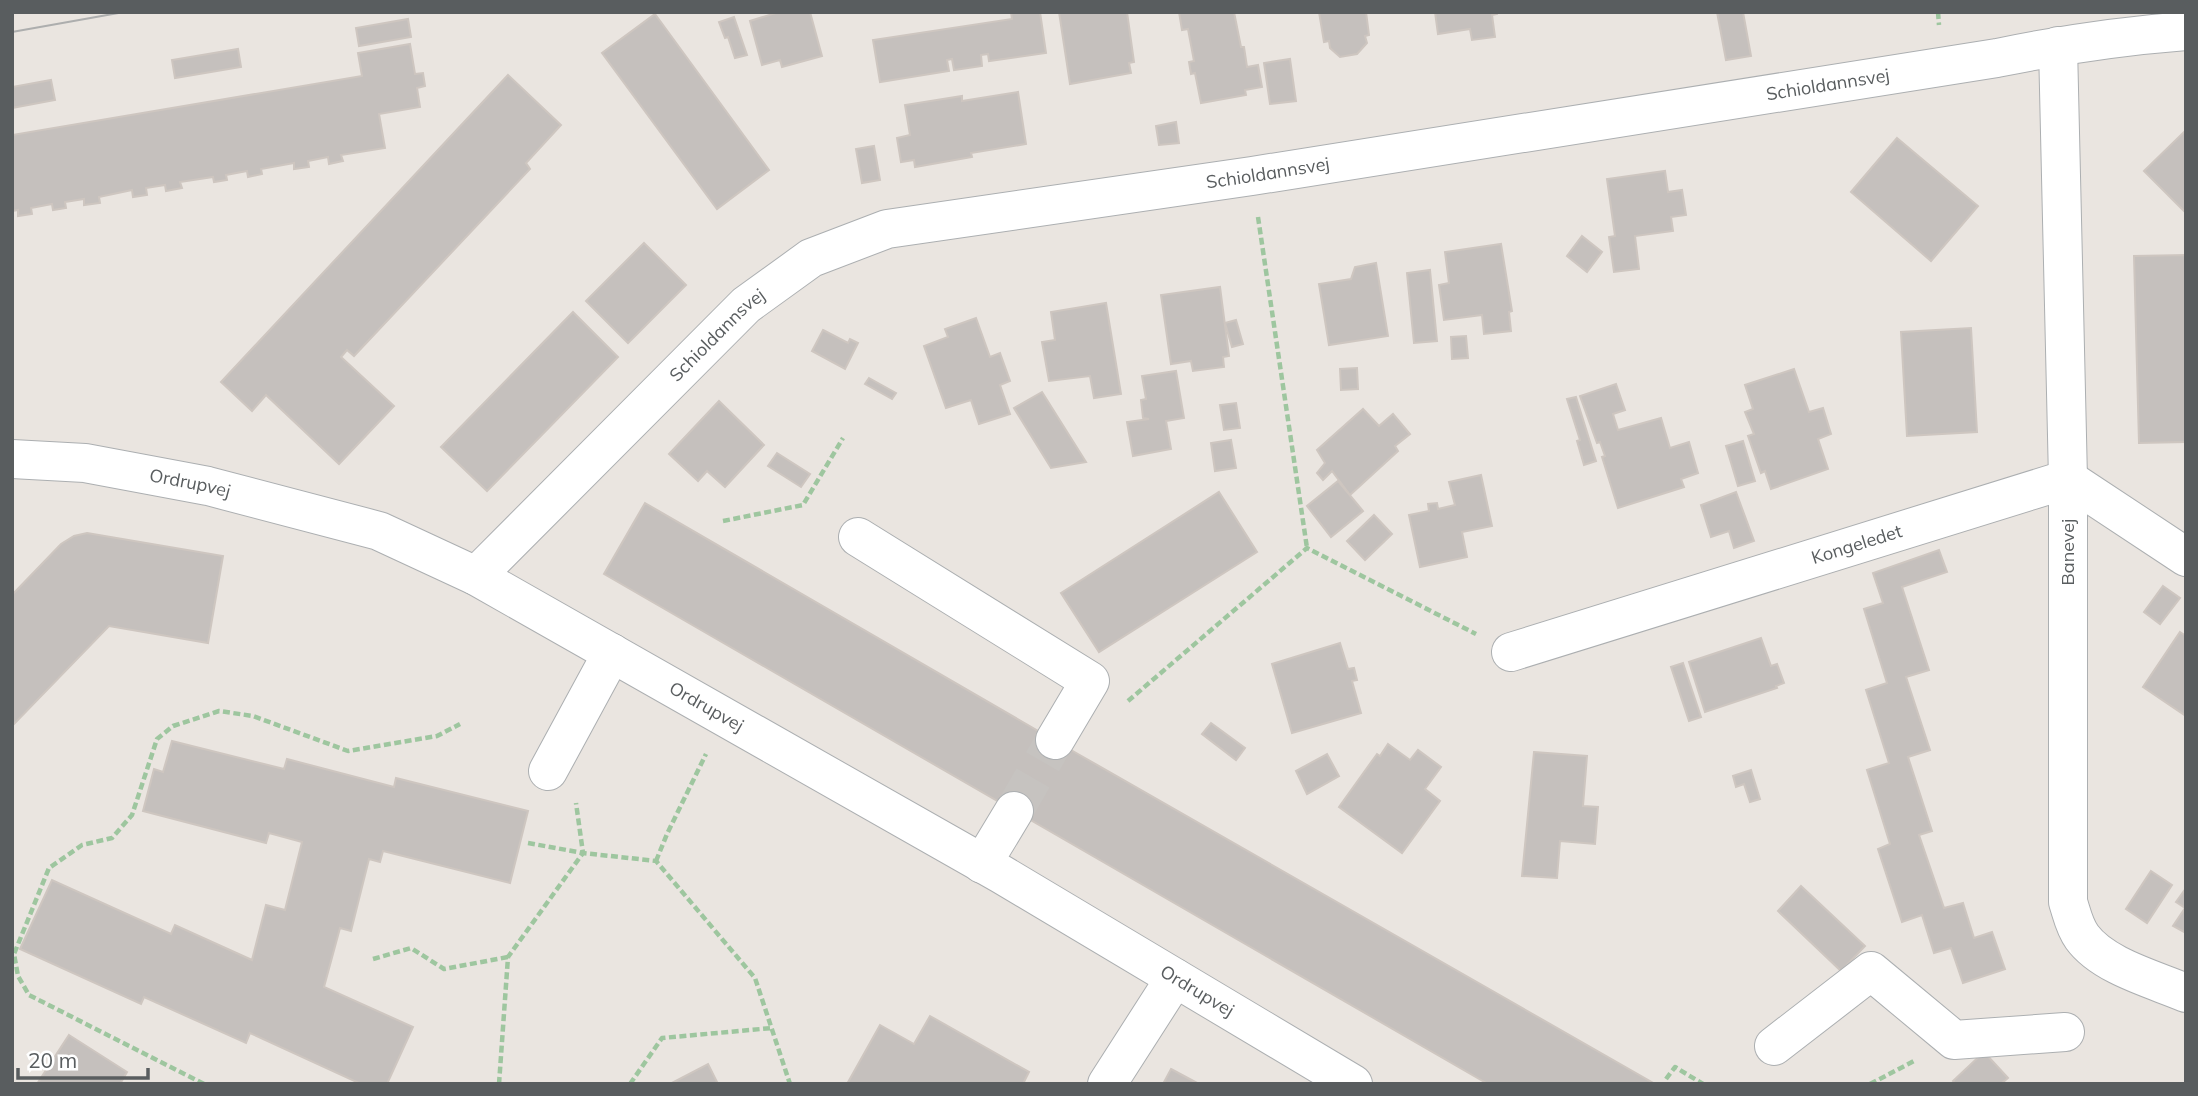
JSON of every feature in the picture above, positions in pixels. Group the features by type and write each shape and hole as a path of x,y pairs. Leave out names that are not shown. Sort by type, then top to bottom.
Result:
{"street":[{"name":"Schioldannsvej","path":"476,576 746,306 811,258 887,229 1252,176 1997,58 2058,46 2130,36 2186,32"},
{"name":"Banevej","path":"2058,46 2068,479 2068,902 2082,938 2103,957 2186,993"},
{"name":"Ordrupvej","path":"12,459 85,463 208,486 379,531 476,576 982,864 1353,1084"},
{"path":"2068,479 2186,557"},
{"name":"Kongeledet","path":"1511,652 2068,479"},
{"path":"858,537 1090,681 1055,740"},
{"path":"548,771 612,653"},
{"path":"982,864 1014,811"},
{"path":"1774,1046 1871,971 1954,1040 2066,1031"},
{"path":"1107,1084 1175,978"}],"path":[{"path":"1252,176 1307,548"},
{"path":"723,521 803,505 843,438"},
{"path":"1307,548 1511,652"},
{"path":"1124,705 1307,548"},
{"path":"204,1084 29,995 18,976 14,954 49,868 82,845 112,838 132,815 157,739 173,726 219,711 253,716 348,751 437,736 460,724"},
{"path":"656,861 725,717"},
{"path":"499,1084 508,957 583,853 575,798"},
{"path":"528,843 583,853 656,861 755,978 790,1084"},
{"path":"373,959 411,948 444,969 508,957"},
{"path":"630,1084 662,1038 772,1028"},
{"path":"1666,1079 1675,1067 1703,1084"}],"building":[{"path":"779,12 810,12 822,56 782,67 780,60 762,65 750,21"},
{"path":"1011,12 1040,12 1046,53 989,61 988,54 981,55 982,66 954,70 952,59 947,60 949,71 880,82 873,40 1012,19"},
{"path":"1059,12 1127,12 1134,62 1129,63 1131,73 1070,84"},
{"path":"1179,12 1234,12 1247,67 1258,65 1262,87 1245,90 1246,95 1201,103 1195,73 1191,74 1189,62 1194,61 1188,29 1182,30"},
{"path":"1319,12 1366,12 1369,35 1365,36 1367,43 1357,54 1340,57 1330,48 1329,41 1324,42"},
{"path":"1435,12 1497,12 1492,15 1495,37 1472,40 1470,29 1438,34"},
{"path":"1717,12 1743,12 1751,56 1726,60"},
{"path":"655,14 769,170 717,209 602,53"},
{"path":"734,17 747,55 735,58 728,37 725,38 719,22"},
{"path":"408,19 411,37 359,46 356,28"},
{"path":"410,44 415,74 423,73 425,86 417,88 420,107 379,114 385,148 341,155 343,161 329,164 328,157 308,161 309,167 294,169 294,163 261,169 262,174 248,177 247,171 226,175 227,180 214,182 213,177 180,182 182,188 166,191 165,185 146,188 147,195 133,197 132,190 99,197 100,203 84,205 84,199 65,202 66,208 53,210 52,204 31,208 32,214 18,216 18,210 12,211 12,135 362,76 358,53"},
{"path":"238,49 241,67 175,78 172,60"},
{"path":"1290,59 1296,101 1270,104 1264,63"},
{"path":"508,75 561,125 526,163 530,169 354,356 347,350 341,357 394,406 339,464 266,395 252,411 221,382"},
{"path":"51,80 55,100 12,108 12,87"},
{"path":"1018,92 1026,144 971,153 972,157 915,167 914,160 901,162 897,138 910,135 905,105 962,96 962,101"},
{"path":"1176,122 1179,143 1159,145 1156,126"},
{"path":"2186,130 2186,213 2144,171"},
{"path":"1897,138 1978,206 1931,261 1851,192"},
{"path":"874,146 880,180 862,183 856,149"},
{"path":"1665,171 1668,192 1682,190 1686,215 1671,217 1673,231 1635,236 1639,269 1614,272 1609,237 1615,236 1607,179"},
{"path":"1582,236 1602,252 1587,272 1567,256"},
{"path":"644,243 686,285 628,343 586,301"},
{"path":"1501,244 1512,311 1509,312 1511,331 1484,334 1482,315 1444,320 1439,285 1449,283 1445,252"},
{"path":"2186,255 2186,442 2139,443 2134,256"},
{"path":"1376,263 1388,336 1329,345 1319,284 1351,279 1355,267"},
{"path":"1430,270 1437,341 1414,343 1407,273"},
{"path":"1220,287 1229,356 1223,357 1224,367 1193,371 1191,361 1171,364 1161,295"},
{"path":"1106,303 1121,394 1094,398 1090,376 1049,381 1042,342 1055,340 1051,312"},
{"path":"573,312 618,357 487,491 441,447"},
{"path":"976,318 990,357 1000,353 1010,381 1000,385 1010,414 979,424 971,400 946,408 924,346 948,337 945,329"},
{"path":"1236,320 1243,344 1232,347 1225,323"},
{"path":"1971,328 1977,432 1907,436 1901,332"},
{"path":"823,330 848,343 850,339 858,343 845,369 812,351"},
{"path":"1466,336 1468,358 1452,359 1451,337"},
{"path":"1357,368 1358,389 1341,390 1340,369"},
{"path":"1794,369 1809,412 1823,408 1831,434 1818,439 1828,469 1771,489 1765,471 1761,473 1748,436 1754,434 1745,412 1753,409 1745,385"},
{"path":"1176,371 1184,418 1166,421 1171,449 1133,456 1127,422 1149,419 1143,418 1141,400 1146,399 1142,376"},
{"path":"869,378 896,393 892,399 865,384"},
{"path":"1616,384 1625,410 1613,414 1618,430 1661,418 1670,448 1689,442 1698,473 1681,479 1684,487 1618,508 1602,457 1605,456 1600,442 1597,443 1580,396"},
{"path":"1042,392 1086,462 1051,468 1014,408"},
{"path":"1576,397 1596,461 1584,465 1577,441 1580,440 1567,399"},
{"path":"719,401 764,445 725,487 707,471 698,481 669,454"},
{"path":"1236,403 1240,428 1224,430 1220,405"},
{"path":"1363,409 1379,426 1393,414 1410,434 1395,446 1398,451 1350,495 1332,471 1323,480 1317,473 1325,463 1317,450"},
{"path":"1231,440 1236,468 1215,471 1211,443"},
{"path":"1743,441 1755,481 1738,486 1726,446"},
{"path":"777,453 810,474 801,487 768,466"},
{"path":"1481,475 1492,526 1462,532 1467,557 1420,567 1409,515 1429,511 1428,504 1437,503 1438,509 1455,505 1449,482"},
{"path":"1338,481 1363,511 1331,537 1307,506"},
{"path":"1219,492 1257,552 1099,652 1061,593"},
{"path":"1736,492 1754,541 1734,548 1729,531 1711,537 1701,505"},
{"path":"645,503 1655,1084 1488,1084 604,574"},
{"path":"1374,515 1392,534 1365,560 1347,541"},
{"path":"87,533 223,556 208,643 109,626 12,726 12,595 61,544 74,536"},
{"path":"1939,550 1947,572 1902,587 1929,670 1906,677 1930,750 1908,757 1932,831 1919,835 1944,908 1963,903 1974,938 1992,932 2005,969 1963,983 1951,948 1934,953 1922,915 1902,922 1878,849 1890,844 1867,770 1889,763 1866,690 1887,683 1864,609 1883,603 1873,573"},
{"path":"2163,586 2180,598 2160,624 2144,612"},
{"path":"2180,632 2186,636 2186,716 2143,687"},
{"path":"1761,638 1771,666 1777,664 1784,683 1776,686 1777,688 1705,712 1689,662"},
{"path":"1340,643 1348,669 1354,668 1357,680 1352,681 1361,713 1292,733 1272,664"},
{"path":"1683,663 1701,717 1689,721 1671,667"},
{"path":"1211,723 1245,748 1236,760 1202,734"},
{"path":"172,741 284,769 287,759 394,787 396,778 528,811 510,883 383,851 380,862 369,859 351,931 340,928 324,987 413,1027 387,1084 361,1084 250,1033 246,1043 144,997 141,1004 20,949 52,880 171,934 175,925 252,960 266,905 285,910 302,842 269,833 266,843 143,811 154,769 163,772"},
{"path":"1388,744 1410,760 1418,750 1441,767 1425,789 1440,801 1402,853 1339,807 1377,754 1380,756"},
{"path":"1534,752 1587,756 1583,806 1598,807 1595,844 1560,841 1557,878 1522,876"},
{"path":"1327,754 1339,776 1307,794 1296,771"},
{"path":"1751,770 1760,799 1750,802 1744,784 1736,787 1733,776"},
{"path":"2151,871 2172,885 2147,923 2126,909"},
{"path":"1801,886 1865,946 1841,971 1778,911"},
{"path":"2186,888 2186,933 2173,926 2185,908 2176,902"},
{"path":"930,1016 1029,1072 1023,1084 847,1084 880,1025 914,1044"},
{"path":"69,1035 127,1072 120,1084 37,1084"},
{"path":"1984,1052 2008,1078 2001,1084 1956,1084 1953,1081"},
{"path":"708,1064 718,1084 670,1084"},
{"path":"1171,1069 1199,1084 1163,1084"}],"tunnel":[{"path":"1014,811 1055,740"}],"tram line":[{"path":"12,32 124,12"}]}
